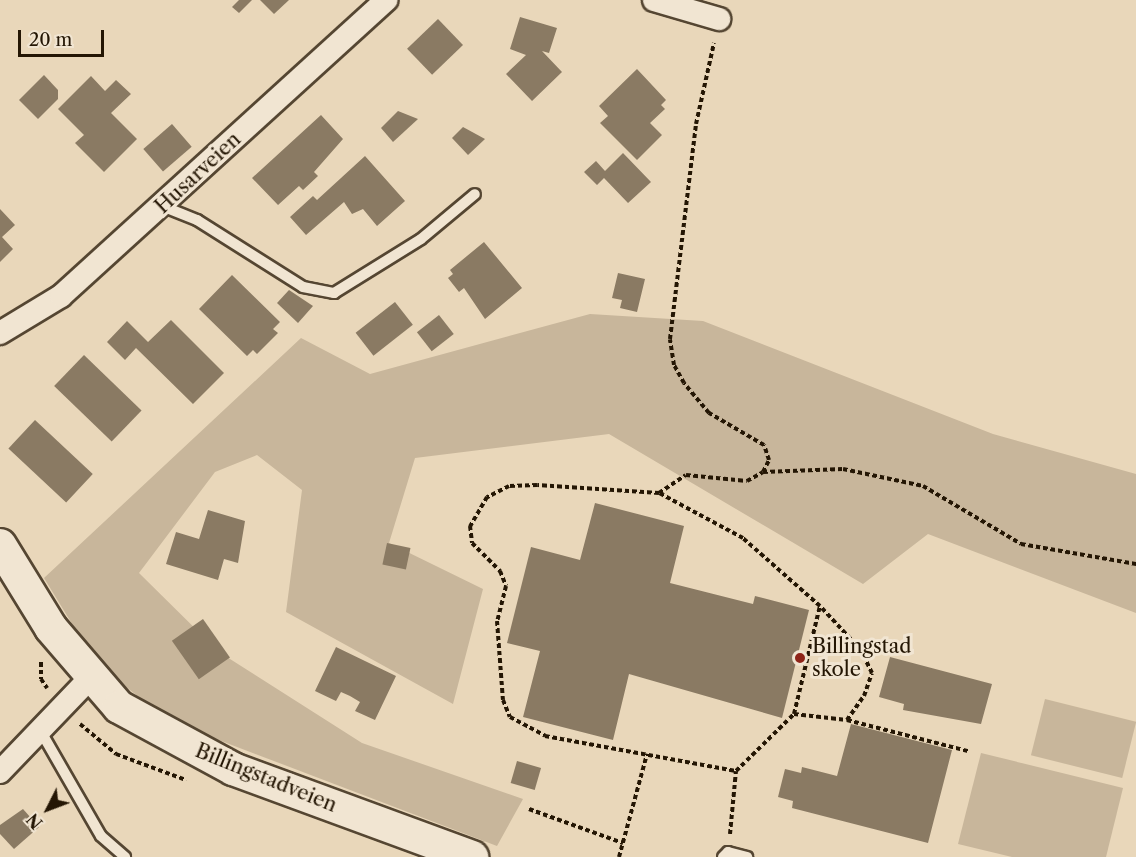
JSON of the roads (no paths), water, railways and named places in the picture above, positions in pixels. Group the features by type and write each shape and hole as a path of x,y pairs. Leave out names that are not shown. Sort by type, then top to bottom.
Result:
{"main road":[{"name":"Billingstadveien","path":"0,545 51,628 90,678 119,707 233,769 472,857"}],"street":[{"name":"Husarveien","path":"0,333 61,296 386,0"},
{"path":"654,0 719,19"},
{"path":"0,772 90,678"}],"lane":[{"path":"162,206 197,220 303,287 334,293 421,239 475,194"},
{"path":"40,730 101,836 125,857"},
{"path":"725,855 747,857"}],"place":[{"name":"Billingstad skole","path":"800,658"}]}
